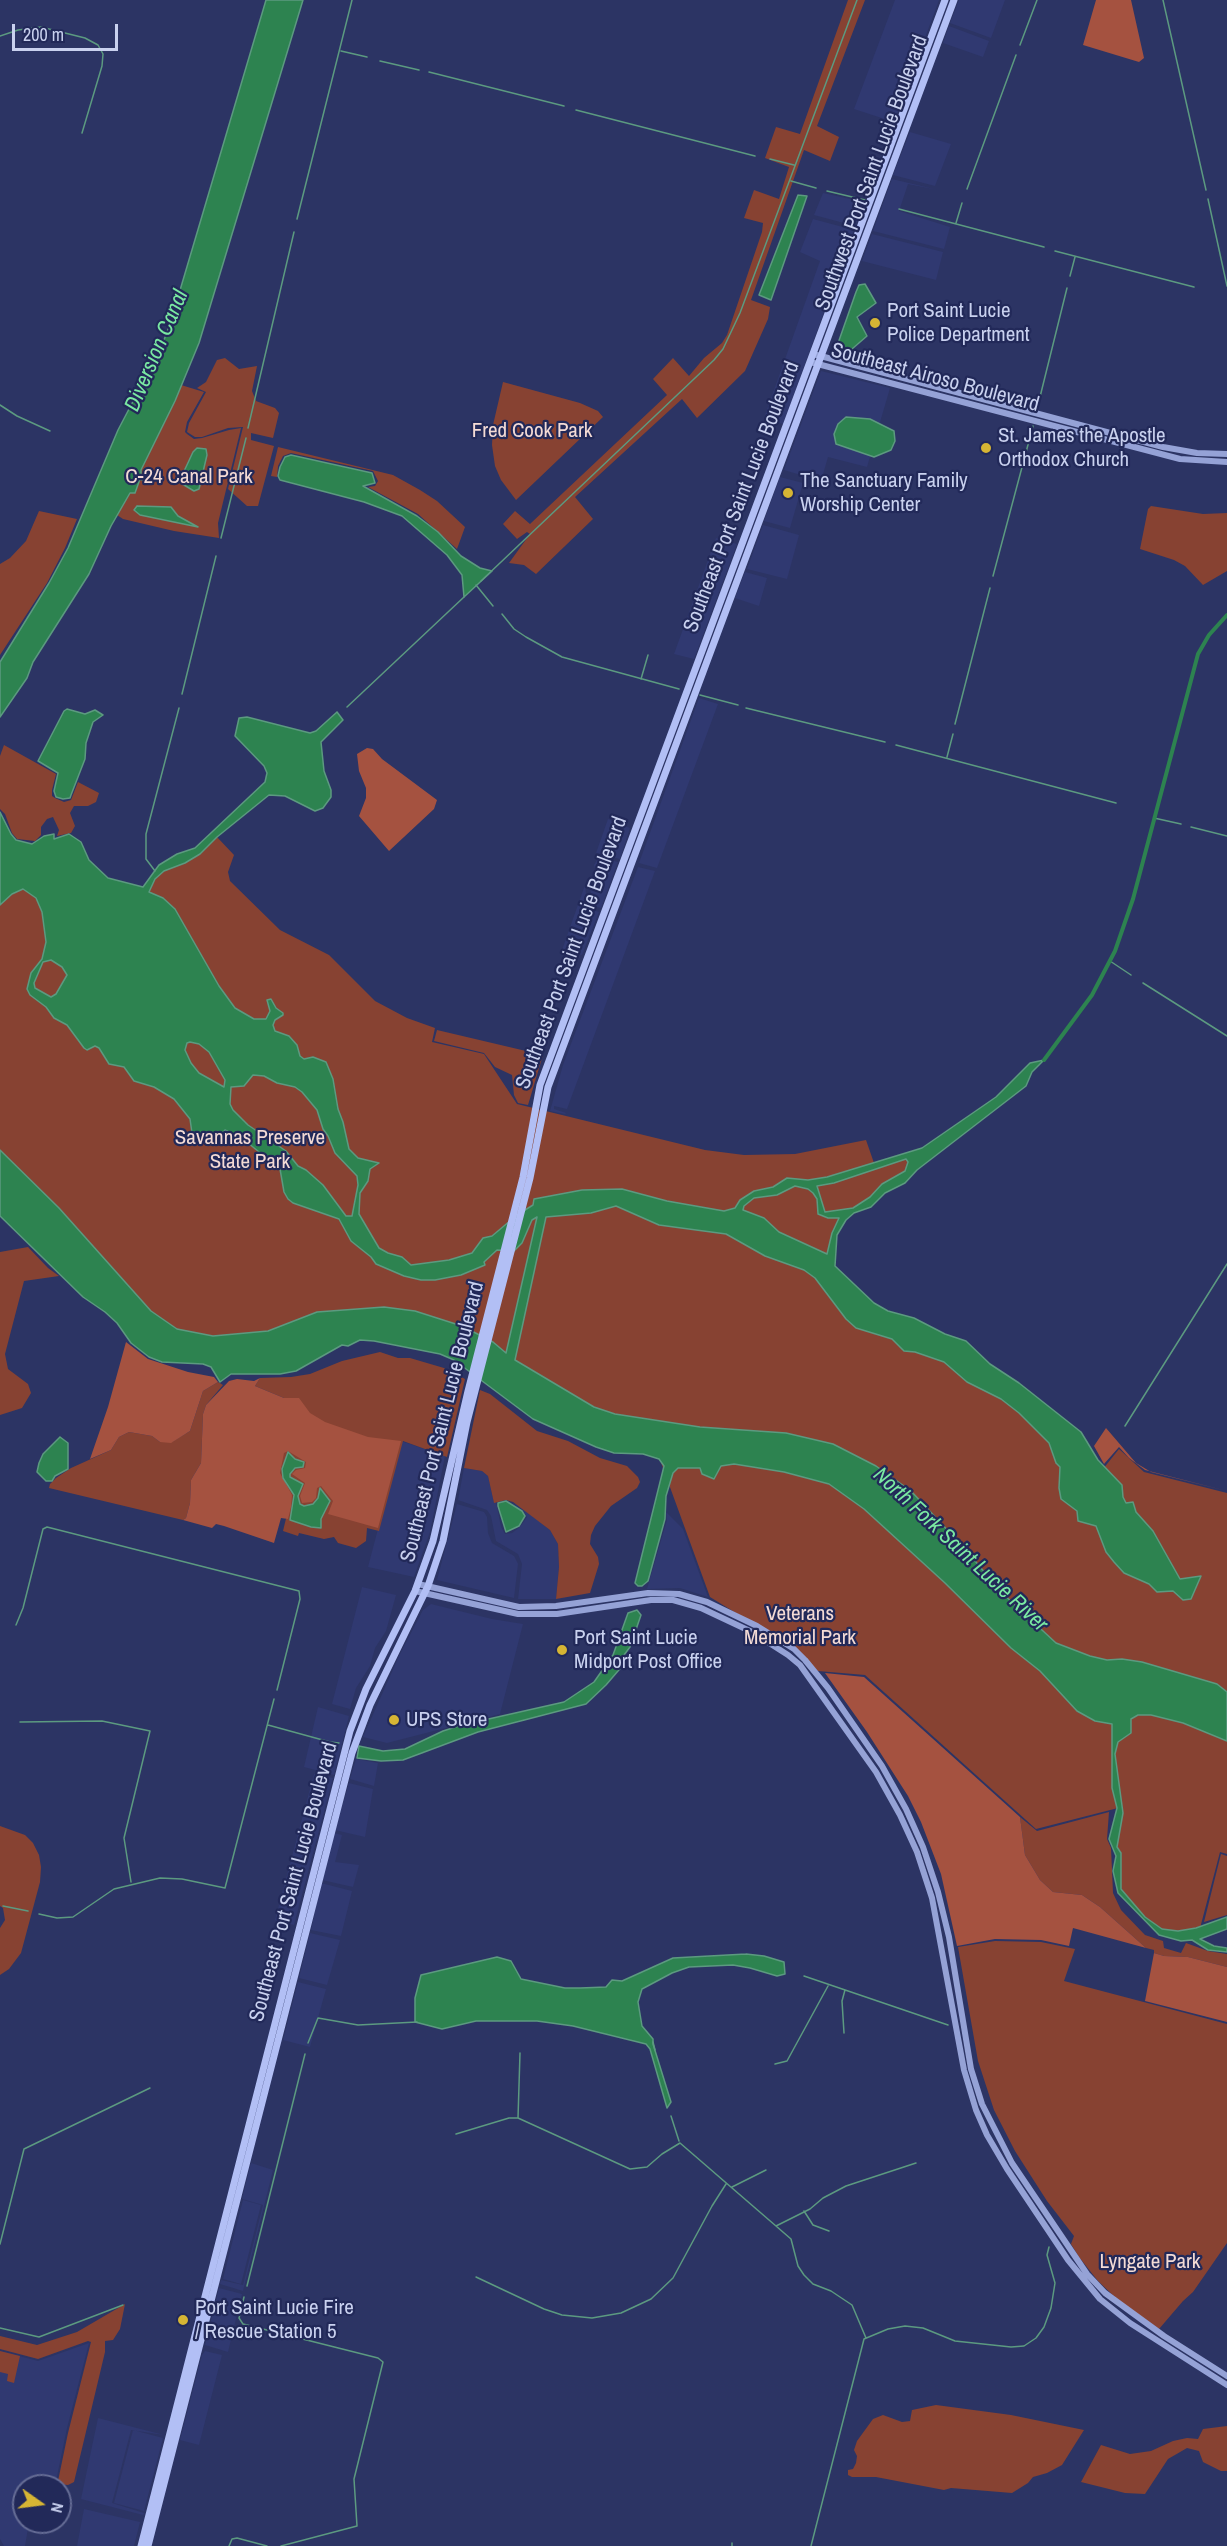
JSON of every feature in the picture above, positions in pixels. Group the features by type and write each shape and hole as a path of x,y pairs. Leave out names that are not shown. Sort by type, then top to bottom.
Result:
{"main road":[{"name":"Southwest Port Saint Lucie Boulevard","path":"816,359 874,190 945,0"},
{"name":"Southwest Port Saint Lucie Boulevard","path":"816,359 849,282 954,0"},
{"path":"900,119 906,130"},
{"path":"897,129 901,143"},
{"path":"868,231 866,224 875,200 874,190"},
{"path":"849,282 849,272 861,239 860,229"},
{"name":"Southeast Airoso Boulevard","path":"816,359 1174,449 1197,453 1227,454"},
{"name":"Southeast Airoso Boulevard","path":"816,359 1170,456 1227,462"},
{"name":"Southeast Port Saint Lucie Boulevard","path":"489,1324 500,1267 521,1198 536,1101 552,1052 721,601 816,359"},
{"name":"Southeast Port Saint Lucie Boulevard","path":"141,2546 356,1716 379,1663 417,1587 433,1541 447,1479 509,1259 543,1102 816,359"},
{"path":"721,601 723,617"},
{"path":"552,1052 554,1056 551,1065 554,1070"},
{"name":"Southeast Port Saint Lucie Boulevard","path":"148,2546 352,1753 365,1714 426,1589 443,1541 471,1392"},
{"path":"447,1479 451,1482 453,1497"},
{"path":"417,1587 519,1607 556,1606 648,1593 679,1594 707,1602 748,1621 779,1639 805,1660 828,1688 882,1766 906,1809 923,1847 938,1892 949,1937 971,2069 982,2104 1012,2163 1087,2274 1105,2293 1164,2336 1227,2376"},
{"path":"426,1589 518,1614 556,1614 651,1599 673,1600 701,1608 752,1632 800,1665 876,1772 900,1815 916,1852 932,1898 964,2070 976,2110 987,2135 1007,2169 1073,2267 1100,2299 1130,2323 1227,2385"},
{"path":"365,1714 362,1709 379,1663"},
{"path":"352,1753 357,1725 356,1716"}],"shaded area":[{"path":"895,0 939,0 894,122 854,109"},
{"path":"959,0 1005,0 991,38 950,23"},
{"path":"1096,0 1131,0 1144,58 1139,62 1083,45"},
{"path":"949,26 989,41 983,57 943,43"},
{"path":"910,132 951,144 935,186 893,175"},
{"path":"892,179 938,190 908,184 899,211 950,227 944,249 873,231"},
{"path":"823,193 864,202 855,226 814,215"},
{"path":"813,219 854,230 783,424 764,418 820,261 800,252"},
{"path":"872,234 943,252 936,280 862,261"},
{"path":"821,371 890,388 867,467 828,457 821,481 784,470"},
{"path":"780,477 803,483 790,528 764,521"},
{"path":"763,525 799,535 787,579 747,569"},
{"path":"716,538 737,544 694,659 674,654"},
{"path":"745,572 767,578 759,606 735,598"},
{"path":"699,698 718,704 657,868 639,863"},
{"path":"367,748 373,749 382,759 437,800 434,809 389,851 359,816 366,798 366,788 359,771 357,754"},
{"path":"608,819 630,828 620,859 596,853"},
{"path":"599,857 618,862 601,908 587,904 591,894 589,883 596,872 594,865"},
{"path":"638,867 655,871 567,1109 554,1106 554,1109 566,1113 550,1111 563,1065"},
{"path":"585,885 586,894 583,906 599,912 582,955 562,950"},
{"path":"126,1342 148,1359 188,1372 214,1377 218,1382 203,1391 190,1431 171,1443 160,1442 152,1436 129,1432 119,1437 111,1450 90,1459 108,1407"},
{"path":"260,1378 255,1386 284,1398 299,1398 310,1413 325,1422 368,1437 401,1441 378,1528 328,1514 333,1501 321,1486 317,1488 316,1498 312,1502 302,1503 300,1496 305,1483 292,1474 296,1470 305,1468 306,1462 288,1451 284,1453 280,1473 292,1495 291,1507 288,1519 281,1518 274,1543 224,1526 216,1524 212,1528 183,1520 186,1518 190,1503 191,1480 201,1463 203,1414 206,1405 229,1381 237,1379 254,1381"},
{"path":"1106,1428 1136,1463 1150,1471 1145,1470 1129,1458 1119,1447 1104,1464 1094,1446"},
{"path":"401,1441 445,1456 430,1532 414,1577 368,1567"},
{"path":"464,1468 482,1471 488,1476 501,1527 505,1534 512,1533 520,1527 527,1517 523,1510 511,1502 520,1506 550,1530 558,1544 559,1567 556,1599 518,1599 522,1564 518,1554 496,1541 491,1516 487,1510 458,1500"},
{"path":"1150,1471 1227,1491 1151,1472"},
{"path":"457,1504 484,1512 492,1543 514,1556 518,1564 514,1598 437,1580"},
{"path":"666,1512 683,1529 708,1597 680,1588 647,1589 667,1520"},
{"path":"362,1587 396,1595 386,1631 375,1648 370,1666 356,1688 350,1709 332,1704"},
{"path":"431,1604 523,1624 500,1714 387,1743 363,1737 399,1656 423,1610"},
{"path":"825,1673 864,1677 1020,1817 1025,1855 1040,1880 1053,1892 1082,1895 1100,1907 1146,1948 1073,1928 1069,1946 1041,1940 995,1939 957,1946 941,1874 921,1822 908,1796 867,1732"},
{"path":"318,1707 349,1716 334,1775 304,1767"},
{"path":"356,1759 378,1763 374,1786 350,1779"},
{"path":"314,1774 333,1778 294,1925 275,1920"},
{"path":"349,1783 373,1789 365,1837 335,1830"},
{"path":"334,1833 342,1835 335,1862 359,1865 353,1887 322,1880"},
{"path":"321,1883 352,1891 341,1936 311,1930"},
{"path":"310,1933 340,1940 327,1985 299,1978"},
{"path":"1154,1953 1164,1956 1188,1957 1227,1967 1227,2022 1145,2001"},
{"path":"298,1982 326,1989 310,2047 283,2040"},
{"path":"251,2163 273,2170 243,2291 220,2284 221,2280 243,2285 263,2205 242,2199"},
{"path":"243,2200 261,2205 241,2284 223,2279"},
{"path":"219,2288 242,2294 228,2352 205,2345"},
{"path":"89,2343 57,2474 12,2474 12,2534 27,2534 25,2546 4,2546 0,2539 0,2351 38,2361"},
{"path":"205,2351 222,2355 199,2445 180,2440 202,2355"},
{"path":"98,2418 164,2435 131,2430 112,2503 144,2513 143,2515 81,2499"},
{"path":"133,2430 163,2438 144,2511 114,2503"},
{"path":"84,2509 140,2522 134,2546 77,2546"}],"green space":[{"path":"848,0 865,0 817,126 839,137 830,161 804,150 751,300 770,307 768,319 745,371 697,418 682,399 575,497 593,519 536,574 524,565 509,563 530,534 527,532 517,539 503,524 515,511 530,524 667,395 653,379 673,358 689,376 727,335 762,232 763,223 744,218 754,190 779,199 789,167 765,158 776,127 800,134"},
{"path":"225,358 239,369 257,366 252,391 256,401 275,408 279,413 273,438 251,433 251,440 274,446 258,506 247,506 228,489 243,427 228,428 202,437 195,437 187,432 189,423 206,392 197,388 206,382 217,360"},
{"name":"Fred Cook Park","path":"503,382 580,403 598,411 603,417 516,500 501,480 495,466 492,445 493,425"},
{"name":"C-24 Canal Park","path":"181,385 204,392 187,422 185,432 187,434 194,439 241,428 218,523 219,538 174,531 123,519 117,515 130,493 135,493 140,479 149,483 150,480 141,474 141,470"},
{"path":"278,447 393,475 420,490 437,501 465,527 457,549 418,514 368,487 375,486 378,481 373,471 291,453 283,456 278,466 277,477 271,476"},
{"path":"1151,506 1203,514 1227,513 1227,571 1203,585 1185,566 1140,549 1148,509"},
{"path":"39,511 77,519 47,583 0,655 0,564 10,558 26,541"},
{"path":"4,745 56,774 52,790 52,796 55,798 64,802 71,800 78,782 99,793 96,802 88,806 74,806 70,813 75,826 71,833 57,836 59,830 53,817 47,819 41,827 41,835 35,841 17,839 12,833 5,814 0,809 0,756"},
{"name":"Savannas Preserve State Park","path":"217,837 234,855 228,872 230,881 280,930 329,955 375,1001 407,1018 435,1028 432,1042 484,1054 517,1104 705,1150 744,1155 795,1154 866,1140 874,1163 904,1156 912,1159 912,1169 849,1213 836,1232 824,1264 848,1302 914,1331 1099,1474 1119,1449 1144,1472 1227,1493 1227,1854 1220,1852 1199,1932 1159,1930 1131,1903 1117,1882 1115,1838 1118,1808 1036,1829 865,1675 818,1671 796,1650 710,1597 655,1446 387,1324 262,1350 162,1337 0,1172 0,893 14,879 124,916 161,869"},
{"path":"437,1030 543,1055 528,1105 518,1103 514,1095 512,1075 495,1067 484,1053 434,1041"},
{"path":"28,1247 59,1276 24,1281 5,1354 8,1369 28,1384 31,1393 22,1408 0,1415 0,1252"},
{"path":"380,1352 444,1368 465,1379 447,1457 403,1441 379,1531 367,1528 366,1541 356,1548 338,1543 334,1537 324,1539 299,1533 298,1536 283,1531 291,1498 271,1483 299,1398 284,1398 255,1386 260,1378 310,1374 342,1361"},
{"path":"218,1382 223,1385 206,1405 203,1414 201,1463 191,1480 190,1503 186,1518 183,1520 49,1488 56,1478 71,1468 111,1450 119,1437 129,1432 152,1436 160,1442 172,1442 190,1431 203,1391"},
{"path":"480,1390 490,1394 537,1431 568,1441 600,1458 627,1466 638,1477 640,1482 637,1488 611,1506 595,1526 591,1535 590,1544 598,1557 599,1564 590,1593 556,1599 559,1567 558,1544 550,1530 513,1502 506,1500 494,1503 488,1476 482,1471 464,1468"},
{"path":"1109,1812 1107,1839 1111,1848 1113,1893 1121,1910 1145,1935 1163,1941 1164,1948 1181,1953 1186,1943 1208,1951 1227,1954 1227,1967 1188,1957 1164,1956 1154,1953 1154,1950 1146,1948 1100,1907 1082,1895 1053,1892 1040,1880 1025,1855 1020,1817 1037,1831"},
{"path":"0,1826 25,1835 33,1843 39,1855 41,1867 40,1882 21,1953 9,1969 0,1975 0,1928 5,1920 3,1908 0,1906"},
{"path":"1221,1854 1227,1856 1227,1915 1204,1922"},
{"name":"Lyngate Park","path":"995,1941 1041,1942 1075,1949 1064,1981 1227,2024 1227,2243 1193,2292 1159,2329 1118,2300 1098,2281 1079,2257 1071,2244 1074,2236 1047,2201 1015,2151 994,2110 978,2061 958,1947"},
{"path":"125,2304 120,2329 113,2340 105,2341 105,2352 72,2483 72,2474 59,2474 91,2342 88,2341 38,2359 0,2349 0,2336 37,2345 77,2332"},
{"path":"0,2351 20,2356 14,2383 7,2381 8,2374 0,2372"},
{"path":"936,2405 1011,2415 1084,2430 1062,2465 1033,2477 1012,2493 951,2488 944,2490 876,2477 848,2475 848,2470 853,2469 856,2463 857,2456 854,2450 857,2441 873,2419 883,2415 902,2422 910,2421 912,2410"},
{"path":"1227,2426 1227,2471 1221,2471 1203,2462 1199,2451 1187,2448 1168,2459 1145,2494 1125,2493 1081,2482 1101,2445 1130,2454 1151,2451 1173,2441 1187,2438 1198,2439 1203,2429"}],"water":[{"path":"266,0 303,0 199,343 175,401 141,470 141,474 150,480 149,483 140,479 135,493 130,493 111,526 89,574 33,662 27,678 0,717 0,662 68,548 118,430 161,348 170,324"},
{"path":"798,195 807,196 771,300 759,295"},
{"path":"865,284 876,303 857,317 867,336 852,349 838,352 836,349 856,292 859,285"},
{"path":"846,417 870,419 894,431 895,441 891,450 874,457 836,444 834,434 838,424"},
{"path":"197,448 206,449 207,455 199,489 194,491 179,482"},
{"path":"291,455 372,473 375,483 363,486 417,516 438,532 461,556 480,568 492,571 464,597 462,575 447,555 402,516 364,502 280,480 278,476 280,467 285,457"},
{"path":"137,506 171,507 178,516 198,527 140,515 134,510"},
{"path":"67,709 85,714 95,710 103,715 93,722 86,743 85,759 70,798 63,799 56,797 54,791 58,773 38,761"},
{"name":"North Fork Saint Lucie River","path":"337,712 343,720 321,742 324,771 331,790 331,797 323,808 315,811 285,796 269,795 217,837 200,854 164,871 155,879 149,892 163,898 175,909 219,986 235,1008 254,1019 266,1019 270,1011 267,1000 271,999 276,1008 283,1013 275,1020 273,1025 275,1031 289,1036 304,1059 313,1057 326,1062 333,1079 338,1109 349,1149 358,1158 379,1163 370,1169 368,1181 360,1193 359,1214 379,1248 402,1257 411,1265 449,1260 472,1253 483,1238 492,1236 533,1205 534,1199 582,1190 622,1189 667,1201 724,1211 735,1208 740,1200 754,1191 773,1187 787,1178 808,1180 827,1177 922,1148 996,1097 1030,1063 1044,1060 1032,1072 1026,1086 917,1170 905,1183 885,1193 871,1207 854,1213 846,1220 837,1235 835,1266 874,1303 888,1311 914,1318 945,1334 966,1341 990,1364 1019,1383 1081,1432 1098,1460 1122,1485 1126,1503 1133,1502 1136,1512 1153,1531 1180,1579 1201,1576 1191,1599 1183,1600 1173,1591 1157,1592 1149,1584 1124,1573 1106,1552 1096,1526 1078,1521 1077,1511 1061,1499 1060,1467 1056,1463 1049,1443 1019,1413 1001,1399 967,1382 944,1362 915,1352 904,1351 892,1339 856,1328 846,1319 815,1278 804,1270 765,1256 726,1234 659,1225 616,1206 591,1213 546,1217 515,1360 594,1407 615,1414 700,1427 786,1433 833,1444 876,1466 911,1491 966,1550 1000,1591 1056,1643 1107,1660 1122,1659 1142,1662 1217,1684 1227,1692 1227,1741 1183,1723 1151,1715 1138,1715 1131,1719 1131,1733 1118,1742 1115,1754 1123,1813 1117,1847 1121,1853 1121,1889 1145,1917 1162,1929 1178,1931 1196,1928 1227,1917 1227,1929 1200,1939 1214,1946 1227,1948 1227,1952 1208,1950 1192,1940 1181,1941 1159,1935 1118,1893 1113,1871 1116,1856 1109,1839 1117,1808 1112,1788 1112,1724 1095,1721 1077,1711 1040,1671 1011,1648 945,1583 864,1509 829,1484 784,1472 734,1464 721,1466 714,1479 702,1474 700,1468 678,1468 673,1473 666,1496 665,1519 648,1581 638,1586 635,1583 664,1466 659,1459 643,1454 614,1453 533,1419 454,1360 440,1354 374,1341 360,1340 348,1346 342,1345 296,1371 280,1374 231,1374 220,1382 211,1367 203,1364 162,1362 149,1357 131,1343 117,1323 83,1297 0,1216 0,1150 59,1208 151,1311 177,1329 213,1336 268,1331 317,1312 384,1307 415,1311 462,1326 493,1342 506,1353 537,1217 532,1220 522,1243 514,1251 497,1250 484,1262 485,1265 461,1275 421,1280 404,1276 376,1264 351,1241 339,1219 293,1203 288,1199 284,1192 280,1169 248,1143 225,1130 218,1139 196,1137 192,1133 190,1119 174,1099 154,1087 134,1081 124,1067 109,1064 99,1048 95,1046 87,1050 84,1048 67,1025 54,1018 46,1007 30,995 27,989 31,973 42,959 46,942 42,912 36,898 23,889 12,894 0,905 0,812 16,840 32,844 44,836 54,834 54,839 69,834 81,842 89,860 108,878 143,887 159,865 177,854 195,848 265,782 267,773 264,766 235,736 239,718 247,717 310,733 316,731","holes":["51,960 62,967 67,975 56,994 51,997 35,988 34,983 43,962","187,1043 199,1044 209,1052 225,1080 224,1087 199,1073 185,1050","253,1075 264,1076 277,1083 295,1087 317,1110 323,1129 335,1153 357,1176 358,1185 352,1216 346,1216 323,1185 298,1166 286,1151 248,1125 233,1110 230,1104 231,1087 244,1086","906,1159 908,1162 905,1171 882,1184 870,1197 853,1208 825,1212 817,1186 834,1183","795,1186 808,1189 817,1199 818,1214 828,1218 839,1218 832,1233 827,1254 779,1232 764,1218 743,1210 744,1206 754,1198 777,1195"]},
{"path":"60,1437 68,1443 68,1469 55,1476 52,1481 46,1481 37,1472 39,1463 43,1454"},
{"path":"288,1452 295,1459 304,1462 303,1467 295,1468 290,1474 290,1477 303,1484 298,1496 300,1504 304,1506 313,1504 318,1498 320,1488 330,1501 321,1519 321,1528 290,1520 294,1495 283,1478 282,1469"},
{"path":"506,1501 522,1511 525,1516 519,1526 506,1532 498,1503"},
{"path":"637,1610 641,1615 630,1647 624,1655 624,1664 586,1704 478,1732 403,1760 381,1761 357,1758 359,1746 383,1751 405,1749 443,1731 462,1725 564,1702 594,1682 613,1655 628,1613"},
{"path":"746,1954 784,1962 785,1974 777,1976 733,1965 689,1967 642,1989 638,2002 642,2026 653,2039 671,2102 667,2108 650,2049 646,2044 573,2026 537,2021 476,2021 442,2029 415,2022 415,1998 421,1975 497,1957 511,1961 521,1979 565,1988 580,1988 606,1987 612,1980 622,1981 673,1958"}],"waterway":[{"path":"297,219 352,0"},
{"path":"481,581 723,349 740,313 857,0"},
{"path":"1020,45 1037,0"},
{"path":"1163,0 1206,190"},
{"path":"0,36 18,30 41,27 85,38 98,45 103,54 102,66 82,133"},
{"path":"341,51 367,57"},
{"path":"967,189 1016,55"},
{"path":"380,61 419,70"},
{"path":"429,72 564,106"},
{"path":"576,110 755,156"},
{"path":"770,159 794,165"},
{"path":"791,181 816,188"},
{"path":"827,191 865,200"},
{"path":"1208,199 1227,286"},
{"path":"956,223 962,203"},
{"path":"899,209 1044,247"},
{"path":"248,428 294,232"},
{"path":"1055,251 1194,287"},
{"path":"1070,276 1075,257"},
{"path":"1037,409 1067,288"},
{"path":"0,405 17,416 50,431"},
{"path":"993,576 1033,426"},
{"path":"221,538 246,438"},
{"path":"182,694 216,556"},
{"path":"476,585 493,606"},
{"path":"955,724 990,588"},
{"path":"347,707 464,597"},
{"path":"502,614 514,629 562,657 679,689"},
{"path":"1044,1060 1092,995 1115,951 1133,899 1198,654 1209,635 1227,615"},
{"path":"641,679 648,655"},
{"path":"700,695 738,705"},
{"path":"155,871 146,859 146,834 179,708"},
{"path":"746,708 885,742"},
{"path":"947,757 953,734"},
{"path":"896,745 1116,803"},
{"path":"1154,818 1181,824"},
{"path":"1191,827 1227,836"},
{"path":"1110,961 1131,975"},
{"path":"1143,983 1227,1036"},
{"path":"1125,1426 1227,1264"},
{"path":"16,1625 23,1608 43,1529 47,1527 299,1591 300,1599 277,1690"},
{"path":"39,1914 57,1918 73,1917 114,1889 160,1878 182,1879 225,1888 274,1699"},
{"path":"20,1722 102,1721 150,1731 124,1838 131,1882"},
{"path":"268,1725 339,1743"},
{"path":"3,1906 28,1911"},
{"path":"804,1976 948,2025"},
{"path":"775,2064 787,2061 828,1986"},
{"path":"844,2033 842,2001 845,1990"},
{"path":"308,2043 318,2018 358,2025 417,2022"},
{"path":"653,2042 655,2050"},
{"path":"518,2118 520,2053"},
{"path":"247,2286 305,2054"},
{"path":"0,2244 24,2149 150,2088"},
{"path":"671,2116 679,2141"},
{"path":"456,2134 509,2118 518,2118 630,2169 647,2167 680,2143 791,2239 798,2266 804,2275 813,2284 831,2291 852,2305 866,2338"},
{"path":"776,2226 810,2209 823,2198 846,2186 916,2163"},
{"path":"732,2187 766,2170"},
{"path":"476,2277 562,2315 592,2318 621,2313 651,2299 673,2278 726,2184"},
{"path":"804,2211 813,2225 829,2231"},
{"path":"811,2546 864,2339 888,2329 905,2326 923,2328 955,2341 1011,2347 1024,2346 1036,2338 1044,2327 1051,2308 1055,2283 1047,2255 1049,2247"},
{"path":"244,2297 239,2318 243,2324 378,2358 383,2362 354,2479 357,2526 281,2546"},
{"path":"0,2328 39,2337 123,2305"},
{"path":"229,2546 232,2539 237,2538 267,2546"}],"place":[{"name":"Port Saint Lucie Police Department","path":"875,323"},
{"name":"St. James the Apostle Orthodox Church","path":"986,448"},
{"name":"The Sanctuary Family Worship Center","path":"788,493"},
{"name":"Port Saint Lucie Midport Post Office","path":"562,1650"},
{"name":"UPS Store","path":"394,1720"},
{"name":"Port Saint Lucie Fire / Rescue Station 5","path":"183,2320"}],"water label":[{"name":"Diversion Canal","path":"157,351"}],"park label":[{"name":"Veterans Memorial Park","path":"800,1626"}]}
